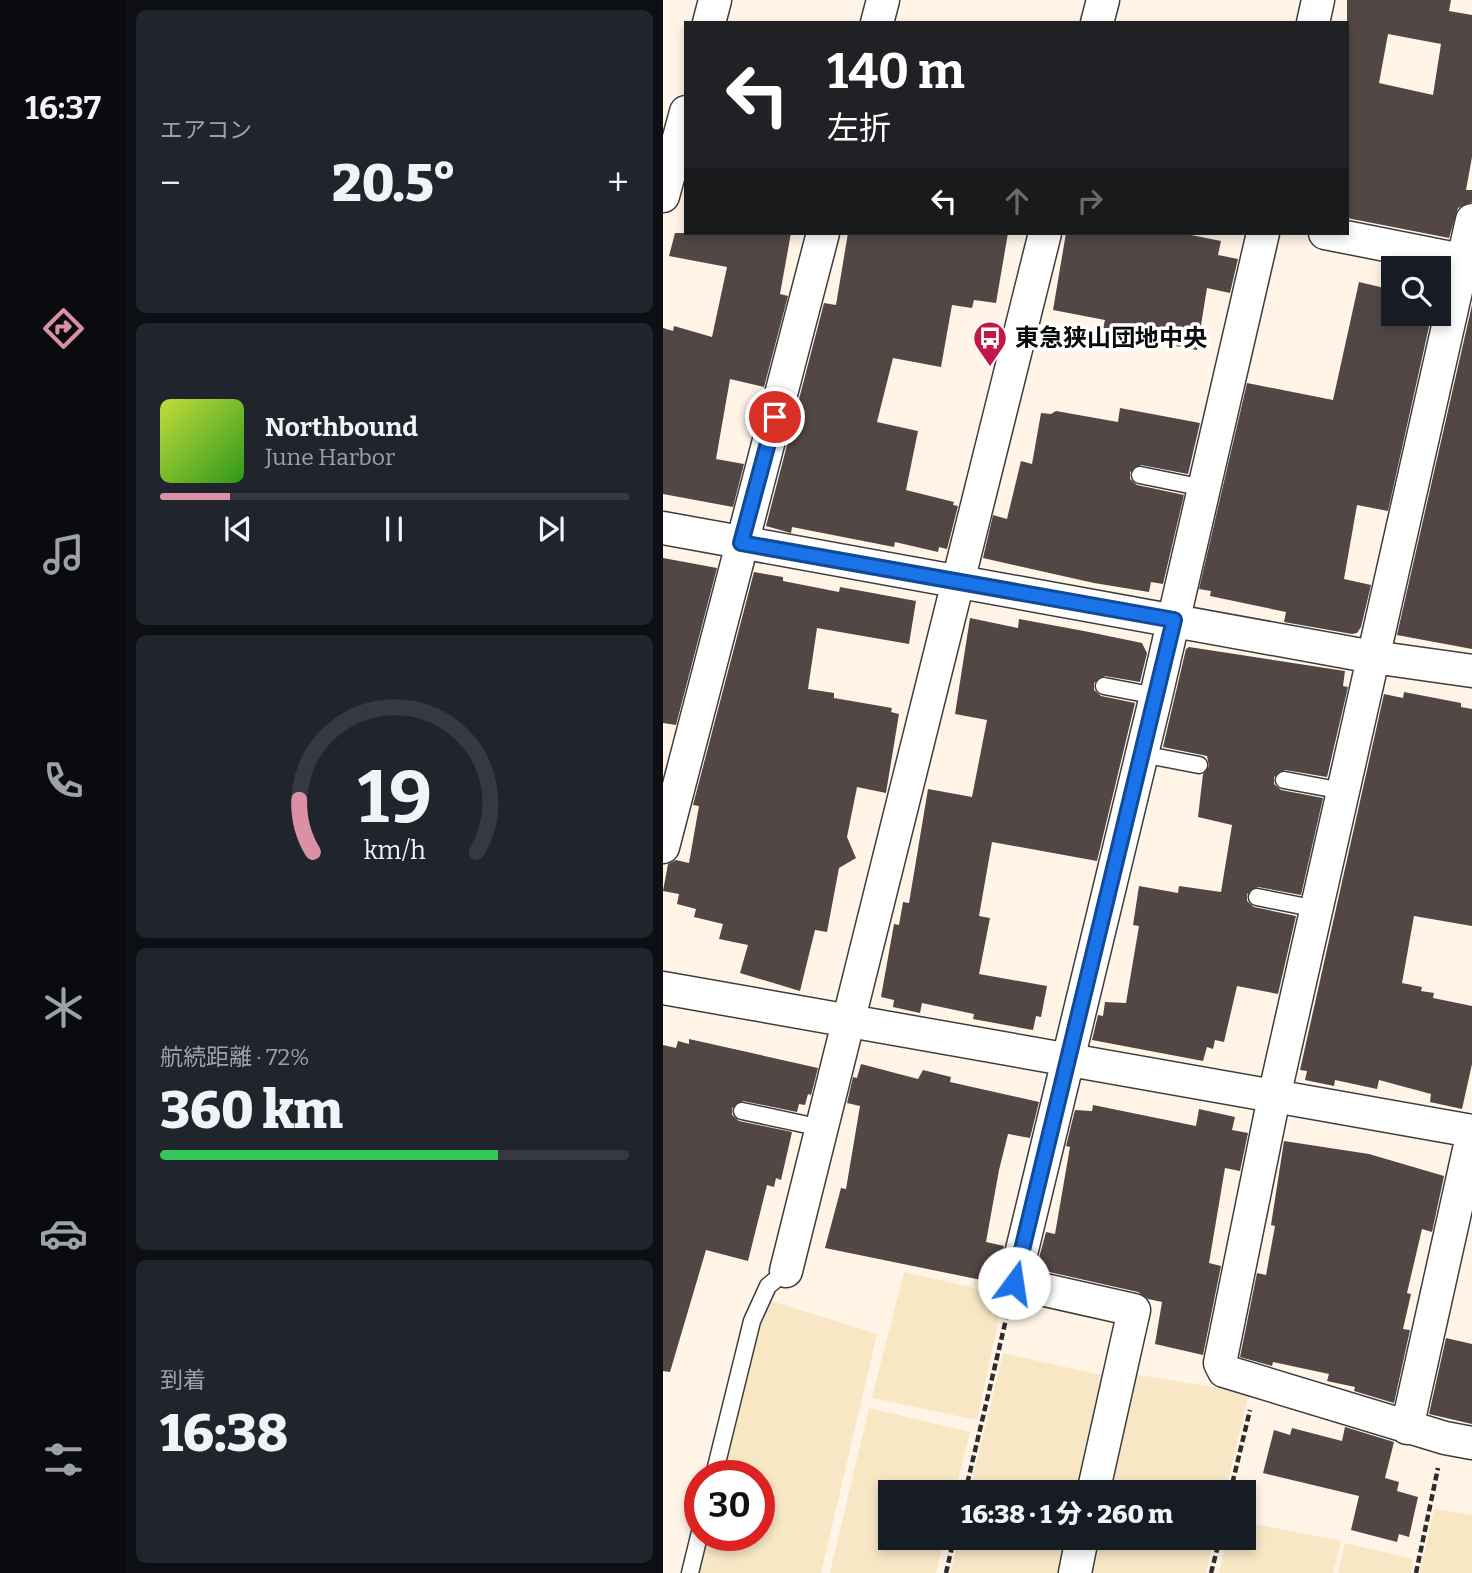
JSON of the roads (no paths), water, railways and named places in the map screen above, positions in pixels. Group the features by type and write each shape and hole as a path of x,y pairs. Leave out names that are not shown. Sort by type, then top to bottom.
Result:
{"street":[{"path":"710,21 715,0"},
{"path":"878,21 883,0"},
{"path":"1098,21 1103,0"},
{"path":"1313,21 1318,0"},
{"path":"663,196 679,119"},
{"path":"1458,1441 1256,1382 1224,1371 1220,1363 1274,1097 1373,657 1467,261 1472,220"},
{"path":"663,846 822,235"},
{"path":"786,1271 1044,235"},
{"path":"1096,1480 1134,1310 1014,1283 1157,696 1263,235"},
{"path":"1335,235 1467,261"},
{"path":"663,528 1373,657 1472,671"},
{"path":"663,988 1472,1134 1407,1428"},
{"path":"1075,1573 1080,1550"}],"lane":[{"path":"1140,475 1204,488"},
{"path":"1104,686 1157,696"},
{"path":"1142,754 1199,765"},
{"path":"1284,780 1343,791"},
{"path":"1257,897 1317,909"},
{"path":"742,1111 822,1128"},
{"path":"718,1460 752,1321 768,1286 786,1271"},
{"path":"690,1573 695,1551"}],"place":[{"name":"東急狭山団地中央","path":"990,368"}]}
